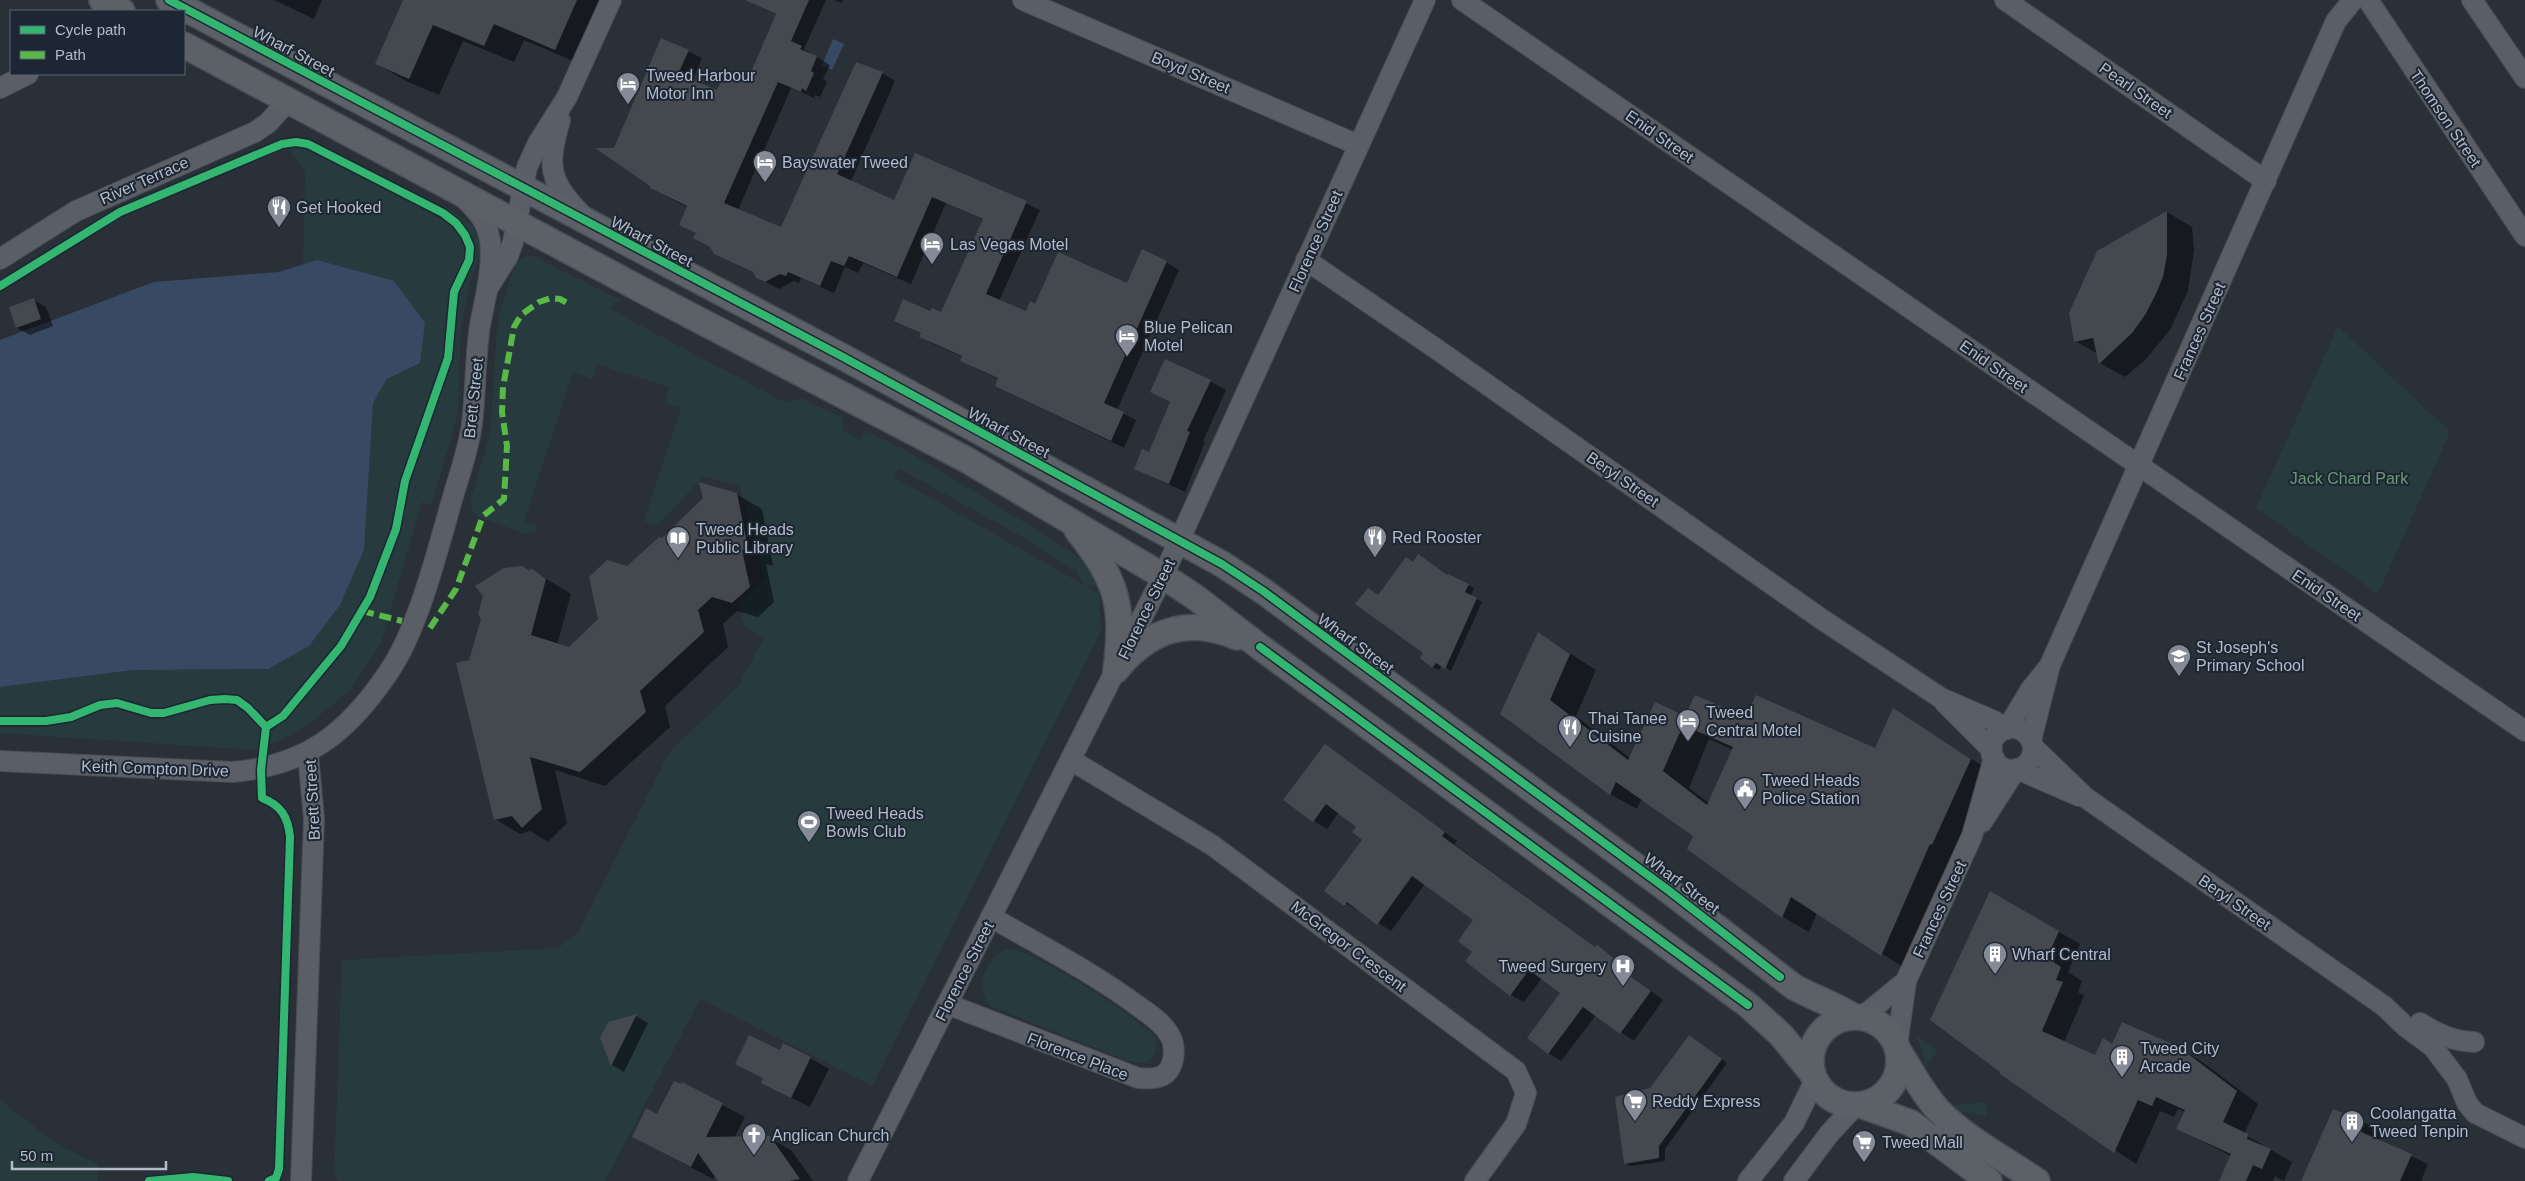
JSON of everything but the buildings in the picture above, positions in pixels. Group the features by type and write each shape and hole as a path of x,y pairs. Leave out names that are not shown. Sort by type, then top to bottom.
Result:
{"main road":[{"path":"102,0 120,10"},
{"name":"Wharf Street","path":"168,0 843,357 1180,540 1263,591 1676,895 1794,987 1858,1017"},
{"path":"185,46 287,102 454,188 516,223 967,460 1163,576 1195,597 1260,647 1748,1005 1776,1030 1814,1077 1822,1091 1832,1099 1911,1123 1989,1181"},
{"path":"1069,520 1101,564 1118,602 1121,621 1116,670"},
{"path":"1116,670 1143,642 1162,632 1181,628 1203,626 1260,647"},
{"path":"1814,1077 1811,1061 1813,1047 1819,1035 1834,1022 1858,1017 1883,1026 1921,1088 1940,1111 1960,1128 2037,1181"},
{"path":"1858,1106 1875,1101 1887,1092 1896,1079 1900,1065 1897,1048"}],"street":[{"name":"Brett Street","path":"488,288 508,256 516,232 516,223 527,167 538,143 567,97 611,0"},
{"name":"Boyd Street","path":"1023,0 1358,145"},
{"name":"Florence Street","path":"858,1181 1163,576 1425,0"},
{"name":"Enid Street","path":"1462,0 2525,731"},
{"name":"Pearl Street","path":"2005,0 2266,181"},
{"name":"Frances Street","path":"2032,743 2050,665 2336,20 2353,0"},
{"name":"Thomson Street","path":"2368,0 2525,236"},
{"path":"2472,0 2525,78"},
{"path":"0,88 26,75"},
{"name":"Brett Street","path":"567,97 552,150 551,166 565,198 594,227"},
{"name":"River Terrace","path":"0,259 76,211 255,132 278,113 287,102"},
{"name":"Brett Street","path":"301,1181 314,829 313,790 308,754 349,720 365,703 389,673 403,648 446,522 470,437 480,325 488,288 491,245 482,218 454,188"},
{"name":"Beryl Street","path":"1306,260 1484,382 1820,618 1941,698 1994,721 2007,729"},
{"name":"Frances Street","path":"2007,729 2031,688 2050,665"},
{"name":"Beryl Street","path":"1941,698 1993,754"},
{"path":"2007,729 2019,729 2032,743 2028,762 2017,769 2003,768 1993,754 1995,738 2007,729"},
{"name":"Beryl Street","path":"2032,743 2086,798 2384,1006 2406,1027 2433,1047 2457,1078 2467,1103 2475,1114 2525,1138"},
{"name":"Keith Compton Drive","path":"0,762 232,772 261,770 308,754"},
{"name":"Frances Street","path":"1972,836 1993,754"},
{"name":"McGregor Crescent","path":"1071,760 1212,845 1516,1071 1526,1093 1516,1124 1475,1181"},
{"name":"Frances Street","path":"1897,1048 1906,981 1972,836 2017,769"},
{"name":"Beryl Street","path":"2017,769 2086,798"},
{"name":"Florence Place","path":"947,1004 1138,1078 1156,1079 1167,1073 1171,1066 1174,1056 1173,1041 1163,1025 1115,990 992,917"},
{"name":"Frances Street","path":"1858,1017 1906,981"},
{"name":"Beryl Street","path":"2384,1006 2412,1018 2442,1036 2457,1041 2474,1042"},
{"path":"1748,1181 1794,1123 1814,1077"},
{"path":"1794,1181 1829,1134 1858,1106"}],"green space":[{"path":"304,137 452,211 472,225 480,238 482,248 471,281 461,325 458,415 431,506 422,502 381,643 350,690 313,721 282,740 253,750 0,733 0,687 133,670 363,550 373,403 387,379 420,363 317,260 303,265 305,172 289,150"},
{"name":"Tweed Heads Bowls Club","path":"535,256 620,300 608,308 784,402 802,398 843,418 843,431 860,440 866,431 916,456 1066,548 1086,565 1101,584 1086,586 1099,594 1101,631 872,1086 700,999 605,1181 339,1181 334,1175 342,960 558,948 578,933 669,753 738,686 764,638 745,626 738,604 765,577 739,485 703,477 658,525 644,521 681,408 665,403 669,387 598,365 593,379 573,372 524,522 538,526 537,531 526,534 478,517 472,510 471,499 490,435 500,310 516,263 523,257","holes":["898,468 1017,534 1077,571 1084,585 894,477"]},
{"name":"Jack Chard Park","path":"2338,326 2450,432 2378,594 2256,508"},
{"path":"1006,949 1019,951 1037,959 1083,985 1128,1015 1155,1037 1157,1048 1153,1057 1147,1063 1130,1062 991,1006 983,991 984,975 992,960"},
{"path":"1916,1035 1938,1051 1925,1068 1922,1051"},
{"path":"0,1100 54,1142 99,1165 97,1181 0,1181"},
{"path":"1985,1102 1987,1115 1984,1116 1962,1112 1954,1107 1954,1105"}],"water":[{"path":"833,39 844,44 832,70 822,65"},
{"path":"317,260 394,281 425,323 420,363 387,379 373,403 364,550 340,605 309,646 268,669 133,670 0,687 0,340 154,282 279,272"}],"marked path":[{"path":"430,628 456,589 483,516 504,499 507,446 502,412 503,387 514,327 521,315 539,302 551,298 560,299 571,305"},
{"path":"362,611 402,621"}],"cycle path":[{"path":"169,0 843,357 1222,564 1263,591 1668,890 1780,977"},
{"path":"0,286 120,212 282,144 296,142 308,144 443,213 456,223 465,235 470,247 469,260 454,292 448,358 405,481 396,529 370,597 341,646 283,716 266,727 261,770 262,798 279,808 287,823 290,837 279,1169 276,1178 269,1181"},
{"path":"1260,647 1748,1005"},
{"path":"0,721 46,721 71,717 100,705 117,703 151,713 164,713 210,700 225,699 237,700 248,708 266,727"},
{"path":"149,1181 193,1177 228,1181"}],"place":[{"name":"Tweed Harbour Motor Inn","path":"628,105"},
{"name":"Bayswater Tweed","path":"765,183"},
{"name":"Get Hooked","path":"279,228"},
{"name":"Las Vegas Motel","path":"932,265"},
{"name":"Blue Pelican Motel","path":"1127,357"},
{"name":"Red Rooster","path":"1375,558"},
{"name":"Tweed Heads Public Library","path":"678,559"},
{"name":"St Joseph's Primary School","path":"2179,677"},
{"name":"Tweed Central Motel","path":"1688,742"},
{"name":"Thai Tanee Cuisine","path":"1570,748"},
{"name":"Tweed Heads Police Station","path":"1745,810"},
{"name":"Tweed Heads Bowls Club","path":"809,843"},
{"name":"Wharf Central","path":"1995,975"},
{"name":"Tweed Surgery","path":"1623,987"},
{"name":"Tweed City Arcade","path":"2122,1078"},
{"name":"Reddy Express","path":"1635,1122"},
{"name":"Coolangatta Tweed Tenpin","path":"2352,1143"},
{"name":"Anglican Church","path":"754,1156"},
{"name":"Tweed Mall","path":"1864,1163"}]}
